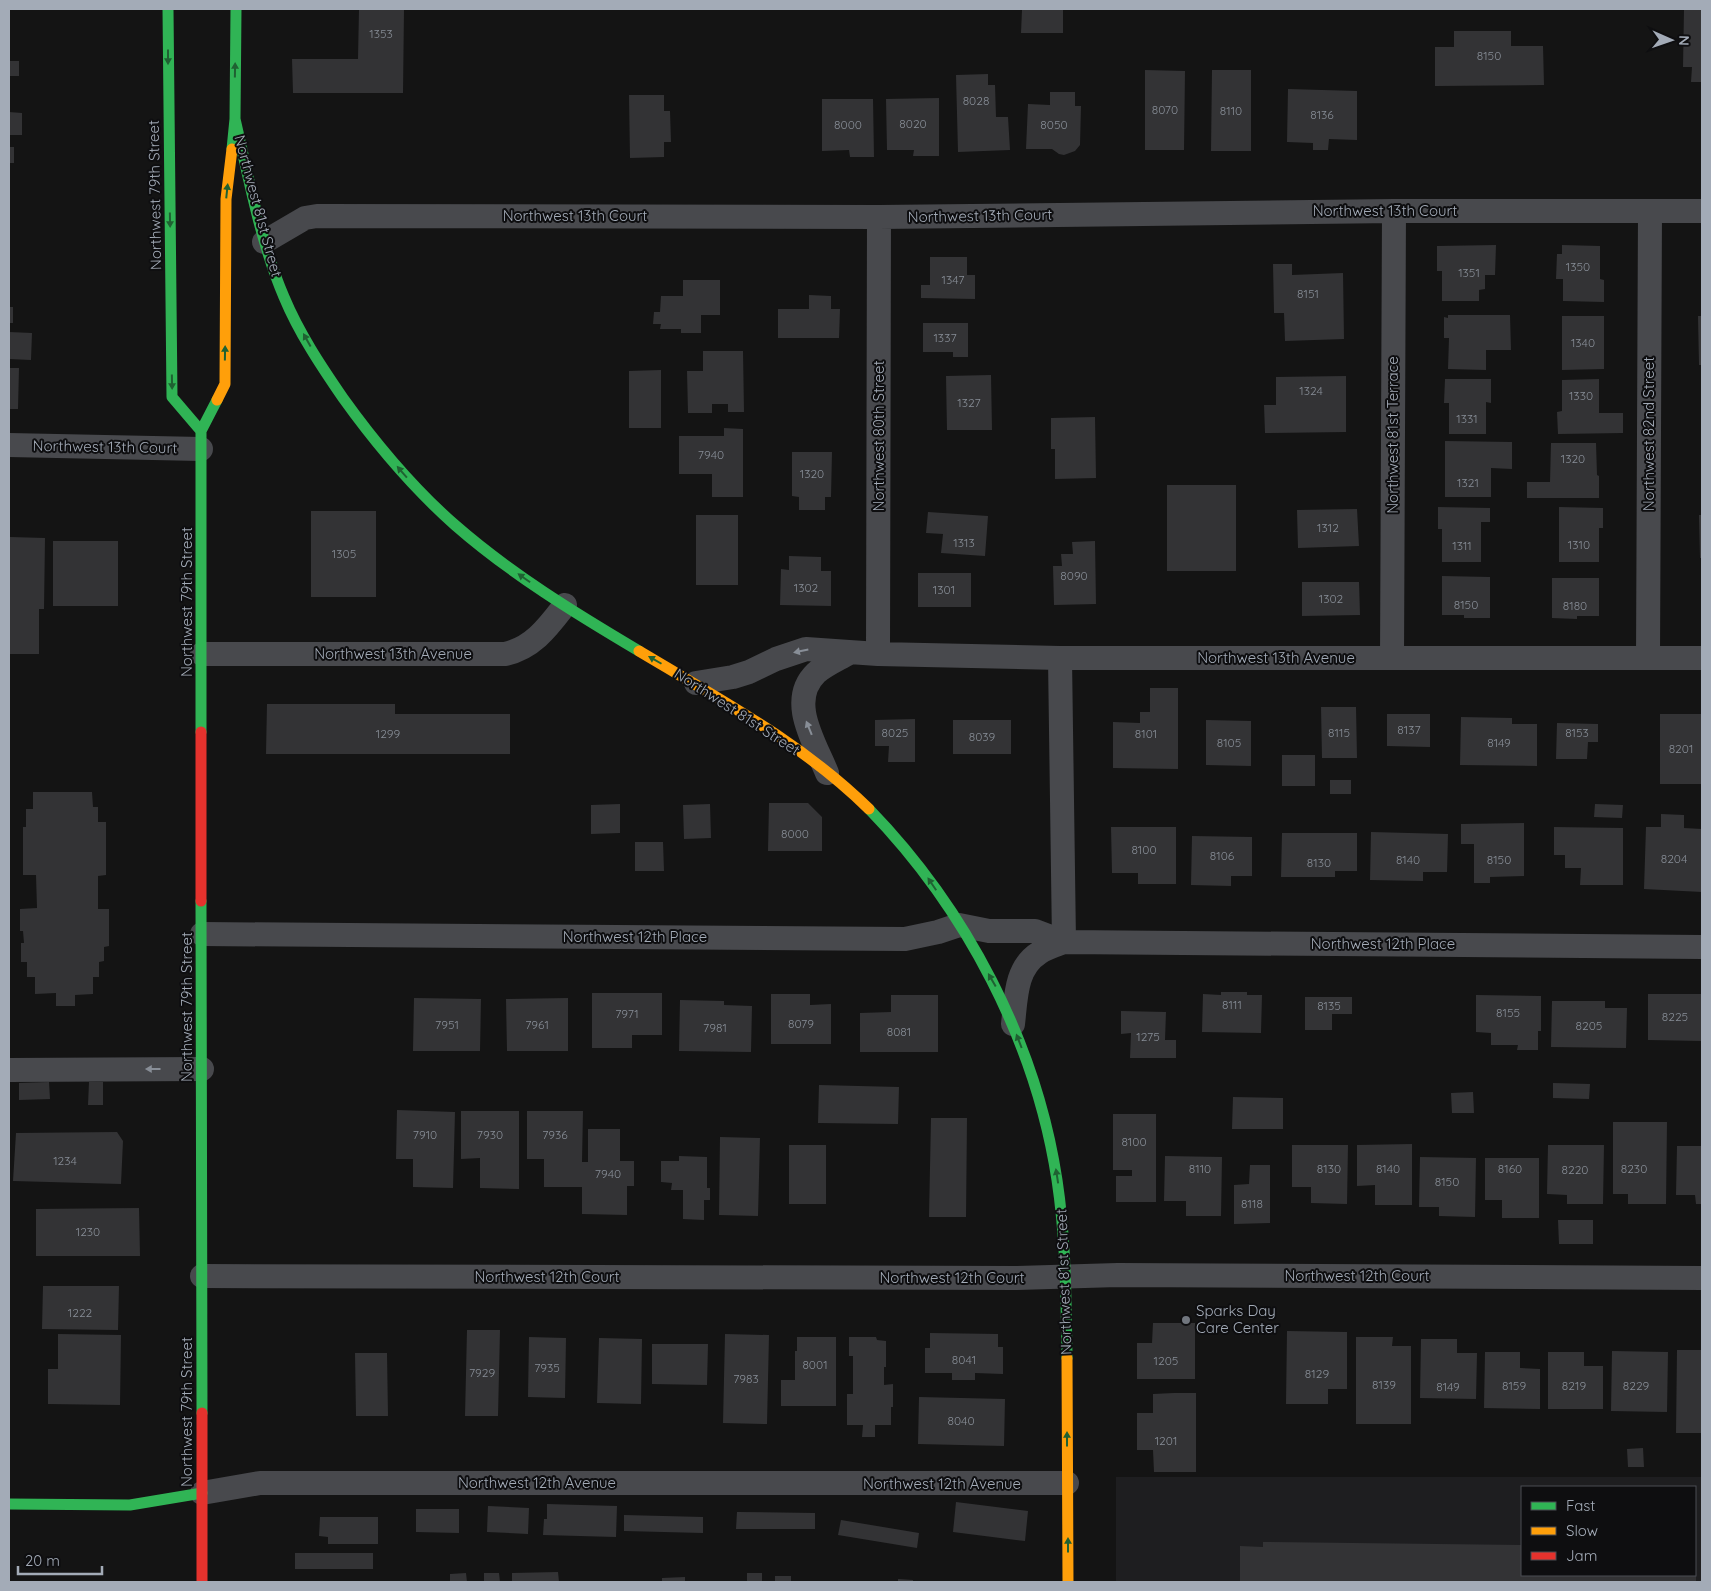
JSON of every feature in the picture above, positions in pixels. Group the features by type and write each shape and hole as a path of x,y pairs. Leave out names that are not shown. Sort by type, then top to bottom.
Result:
{"main road":[{"name":"Northwest 79th Street","path":"168,9 172,398 201,440"},
{"name":"Northwest 79th Street","path":"202,1582 201,440 225,384 226,199 235,119 236,9"},
{"name":"Northwest 81st Street","path":"235,119 264,242 279,284 304,336 339,392 407,478 457,527 491,554 564,605 764,726 854,795 924,872 959,925 996,988 1013,1024 1039,1096 1053,1155 1061,1204 1066,1277 1068,1582"},
{"name":"Northwest 12th Avenue","path":"9,1504 130,1505 202,1493"}],"street":[{"name":"Northwest 13th Court","path":"264,242 305,218 317,216 879,217 1394,211 1702,211"},
{"name":"Northwest 81st Terrace","path":"1392,658 1394,211"},
{"name":"Northwest 82nd Street","path":"1648,658 1650,211"},
{"name":"Northwest 80th Street","path":"878,654 879,217"},
{"name":"Northwest 13th Court","path":"9,445 201,440"},
{"name":"Northwest 13th Avenue","path":"202,654 504,654 515,652 534,640 564,605"},
{"name":"Northwest 13th Avenue","path":"696,684 741,674 783,656 806,649 849,653 1060,658 1702,658"},
{"path":"827,773 805,718 803,700 807,686 817,672 849,653"},
{"path":"1060,658 1064,942"},
{"name":"Northwest 12th Place","path":"202,934 905,939 938,932 959,925 989,931 1035,932 1064,942 1702,947"},
{"name":"Northwest 12th Place","path":"1013,1024 1021,972 1027,963 1040,952 1064,942"},
{"path":"9,1070 202,1069"},
{"name":"Northwest 12th Court","path":"202,1276 997,1278 1118,1275 1702,1278"},
{"name":"Northwest 12th Avenue","path":"202,1493 260,1482 1067,1483"}],"shaded area":[{"path":"1116,1477 1702,1477 1702,1582 1116,1582"}],"building":[{"path":"359,9 404,9 403,93 293,93 292,59 358,59"},
{"path":"1684,9 1702,9 1702,82 1691,82 1692,67 1683,67"},
{"path":"1022,10 1063,10 1063,33 1021,33"},
{"path":"1454,31 1511,31 1511,46 1543,46 1544,85 1435,86 1435,47 1454,47"},
{"path":"9,61 19,61 19,76 9,76"},
{"path":"1145,70 1185,71 1184,150 1145,150"},
{"path":"1212,70 1251,70 1251,151 1211,151"},
{"path":"988,74 988,85 995,85 996,117 1008,117 1010,150 958,152 956,75"},
{"path":"1288,89 1357,91 1357,140 1329,139 1328,150 1313,150 1313,143 1287,142"},
{"path":"1050,92 1075,92 1075,106 1081,106 1080,145 1075,151 1064,155 1052,149 1026,149 1028,104 1050,105"},
{"path":"629,95 664,95 664,111 670,111 671,142 664,142 664,157 630,158"},
{"path":"939,98 939,156 913,156 914,150 887,150 886,99"},
{"path":"822,99 873,99 874,157 850,157 849,150 822,151"},
{"path":"9,112 22,113 22,135 9,135"},
{"path":"9,147 14,147 14,163 9,163"},
{"path":"1496,245 1495,275 1485,275 1485,289 1479,290 1479,301 1442,301 1442,271 1437,271 1437,246"},
{"path":"1562,245 1600,246 1600,279 1604,280 1604,302 1563,301 1563,279 1556,279 1557,254 1562,254"},
{"path":"930,257 967,257 967,275 975,275 975,299 921,298 921,285 930,285"},
{"path":"1273,264 1292,264 1292,275 1343,273 1344,339 1285,341 1284,313 1274,313"},
{"path":"683,280 720,280 720,315 701,315 701,333 681,333 681,329 660,329 661,324 653,324 654,312 660,312 661,296 683,296"},
{"path":"809,295 831,296 831,309 840,309 839,338 778,338 778,309 809,309"},
{"path":"9,307 13,307 13,323 9,323"},
{"path":"1448,315 1510,315 1511,350 1486,350 1486,370 1448,369 1449,338 1444,338 1444,317 1448,318"},
{"path":"1562,316 1604,316 1604,369 1562,370"},
{"path":"1698,316 1702,316 1702,365 1699,365"},
{"path":"923,323 968,323 968,357 953,357 953,352 923,352"},
{"path":"9,332 32,333 31,360 9,359"},
{"path":"703,351 743,351 744,412 728,412 728,404 712,404 712,413 688,413 687,371 703,371"},
{"path":"9,368 19,368 18,409 9,409"},
{"path":"661,370 661,428 629,428 629,371"},
{"path":"991,375 992,430 947,430 946,376"},
{"path":"1346,376 1346,432 1265,433 1264,405 1276,405 1276,377"},
{"path":"1445,379 1491,379 1491,403 1486,402 1486,434 1449,434 1449,403 1444,403"},
{"path":"1599,379 1599,413 1623,413 1623,433 1558,434 1557,412 1562,411 1562,380"},
{"path":"1095,417 1096,478 1055,479 1055,449 1051,449 1051,418"},
{"path":"724,428 743,429 743,497 712,497 712,474 679,474 679,436 724,436"},
{"path":"1445,441 1512,442 1512,469 1491,468 1491,497 1445,497"},
{"path":"1551,443 1596,443 1599,498 1527,498 1527,482 1550,482"},
{"path":"792,452 832,452 831,497 825,497 825,510 799,510 799,497 792,496"},
{"path":"1167,485 1236,485 1236,571 1167,571"},
{"path":"1438,507 1490,508 1490,522 1481,522 1481,562 1442,562 1442,529 1438,529"},
{"path":"1559,507 1603,508 1603,528 1599,528 1599,562 1559,562"},
{"path":"1357,509 1359,546 1298,548 1297,510"},
{"path":"311,511 376,511 376,597 311,597"},
{"path":"928,512 988,516 985,556 941,553 943,534 926,533"},
{"path":"696,515 738,515 738,585 696,585"},
{"path":"1699,515 1702,515 1702,558 1700,558"},
{"path":"10,537 45,538 44,609 39,609 39,654 10,654"},
{"path":"53,541 118,541 118,606 53,606"},
{"path":"1095,541 1096,604 1054,605 1053,566 1062,566 1061,554 1073,554 1072,542"},
{"path":"789,556 821,557 821,571 831,571 831,606 780,605 781,569 789,570"},
{"path":"918,573 971,573 971,607 918,607"},
{"path":"1442,576 1490,577 1490,618 1464,618 1464,615 1442,615"},
{"path":"1552,578 1599,578 1599,616 1577,616 1577,619 1552,618"},
{"path":"1302,582 1359,582 1360,615 1302,616"},
{"path":"1150,688 1178,688 1178,769 1113,768 1113,722 1140,723 1140,712 1150,712"},
{"path":"267,704 395,704 395,714 510,714 510,754 266,754"},
{"path":"1321,707 1356,707 1357,758 1322,758"},
{"path":"1387,714 1430,714 1430,747 1387,746"},
{"path":"1660,714 1702,714 1702,784 1660,784"},
{"path":"1461,717 1512,718 1512,724 1537,724 1537,766 1460,765"},
{"path":"915,719 915,762 888,762 889,746 875,746 875,720"},
{"path":"953,720 1011,720 1011,754 953,754"},
{"path":"1206,720 1251,721 1251,766 1206,765"},
{"path":"1557,723 1598,724 1598,742 1588,742 1587,759 1556,759"},
{"path":"1282,755 1315,755 1315,786 1282,786"},
{"path":"1330,780 1351,780 1351,794 1330,794"},
{"path":"33,792 92,792 93,807 98,807 98,822 106,822 106,875 98,876 98,909 109,909 109,946 104,947 104,961 99,962 99,977 93,977 93,994 75,995 75,1006 56,1006 56,993 35,994 35,977 27,977 27,962 21,962 21,943 24,943 23,931 20,931 20,909 37,908 36,875 23,875 23,827 26,827 26,809 33,809"},
{"path":"769,803 808,803 822,817 822,851 768,851"},
{"path":"620,804 620,833 591,834 591,805"},
{"path":"710,804 711,838 684,839 683,805"},
{"path":"1595,804 1623,805 1622,818 1594,817"},
{"path":"1661,814 1684,815 1684,828 1702,829 1702,892 1644,889 1646,827 1661,827"},
{"path":"1524,823 1524,876 1490,877 1490,883 1474,883 1474,844 1461,844 1461,824"},
{"path":"1111,827 1176,827 1176,884 1138,884 1138,873 1112,873"},
{"path":"1554,827 1623,828 1623,885 1580,885 1581,868 1565,868 1565,855 1554,855"},
{"path":"1371,832 1448,834 1447,872 1423,872 1423,881 1370,880"},
{"path":"1282,833 1357,833 1357,871 1335,871 1335,877 1281,877"},
{"path":"1192,836 1252,837 1252,876 1231,876 1231,886 1191,885"},
{"path":"635,842 663,842 664,871 635,871"},
{"path":"1221,992 1247,992 1247,995 1262,995 1261,1033 1202,1032 1203,994 1221,995"},
{"path":"592,993 662,993 662,1035 632,1035 632,1048 592,1048"},
{"path":"771,994 810,994 810,1005 831,1004 831,1044 771,1044"},
{"path":"1648,994 1702,994 1702,1041 1648,1040"},
{"path":"891,995 938,995 938,1052 860,1052 860,1013 891,1012"},
{"path":"1476,995 1541,996 1541,1031 1538,1031 1538,1050 1517,1050 1518,1045 1491,1045 1491,1033 1476,1032"},
{"path":"1305,997 1352,997 1352,1014 1332,1014 1332,1030 1305,1030"},
{"path":"414,998 481,999 480,1051 413,1051"},
{"path":"568,998 568,1051 507,1051 506,999"},
{"path":"680,1000 724,1001 724,1005 752,1006 751,1052 679,1051"},
{"path":"1552,1001 1605,1001 1605,1008 1627,1008 1626,1048 1551,1047"},
{"path":"1121,1011 1166,1012 1165,1040 1176,1040 1176,1058 1130,1058 1131,1033 1121,1034"},
{"path":"49,1082 50,1099 19,1100 19,1083"},
{"path":"89,1082 103,1082 103,1105 88,1105"},
{"path":"1553,1083 1590,1084 1589,1099 1553,1098"},
{"path":"819,1085 899,1087 898,1124 818,1123"},
{"path":"1473,1092 1474,1113 1452,1113 1451,1093"},
{"path":"1233,1097 1283,1098 1283,1129 1232,1129"},
{"path":"397,1110 455,1112 453,1188 413,1187 413,1159 396,1159"},
{"path":"461,1111 519,1111 519,1189 480,1188 480,1158 461,1159"},
{"path":"527,1111 583,1111 582,1162 588,1162 588,1129 620,1129 620,1161 634,1161 634,1186 627,1186 627,1215 582,1214 582,1187 544,1187 544,1159 527,1159"},
{"path":"1113,1114 1156,1114 1156,1202 1116,1202 1116,1176 1132,1176 1132,1170 1113,1170"},
{"path":"931,1118 967,1118 966,1217 929,1217"},
{"path":"1613,1122 1667,1122 1666,1204 1628,1204 1628,1194 1613,1194"},
{"path":"117,1132 123,1141 121,1184 13,1181 16,1133"},
{"path":"720,1137 760,1138 758,1216 719,1215"},
{"path":"1412,1144 1412,1205 1375,1205 1375,1185 1357,1186 1357,1145"},
{"path":"789,1145 826,1145 826,1204 789,1204"},
{"path":"1292,1145 1348,1145 1347,1204 1311,1203 1311,1187 1292,1187"},
{"path":"1548,1145 1604,1145 1603,1204 1567,1204 1567,1195 1547,1194"},
{"path":"1677,1146 1702,1146 1702,1204 1696,1204 1695,1195 1676,1195"},
{"path":"679,1156 707,1157 707,1188 710,1188 710,1200 704,1200 704,1220 683,1219 683,1190 671,1190 672,1183 661,1182 661,1161 679,1161"},
{"path":"1165,1156 1222,1157 1221,1216 1186,1216 1186,1201 1164,1201"},
{"path":"1420,1157 1476,1158 1475,1217 1439,1216 1439,1207 1419,1207"},
{"path":"1485,1158 1539,1158 1539,1218 1502,1218 1502,1200 1485,1200"},
{"path":"1250,1165 1270,1165 1270,1223 1234,1224 1234,1185 1249,1184"},
{"path":"139,1208 140,1256 36,1256 36,1209"},
{"path":"1558,1220 1593,1220 1593,1244 1559,1244"},
{"path":"43,1286 119,1286 118,1330 42,1329"},
{"path":"1153,1323 1195,1323 1195,1379 1137,1379 1137,1343 1152,1343"},
{"path":"467,1330 500,1330 498,1416 465,1416"},
{"path":"1287,1331 1347,1332 1347,1389 1328,1389 1328,1404 1286,1404"},
{"path":"930,1333 998,1334 998,1347 1003,1347 1003,1374 975,1373 975,1380 952,1380 952,1373 925,1373 925,1348 930,1348"},
{"path":"58,1334 121,1335 120,1405 48,1404 48,1369 58,1369"},
{"path":"725,1334 769,1335 767,1424 723,1423"},
{"path":"529,1337 566,1338 565,1398 528,1397"},
{"path":"797,1337 836,1337 836,1406 781,1406 781,1380 795,1380"},
{"path":"849,1337 876,1337 877,1340 886,1341 884,1385 893,1384 891,1425 875,1425 875,1437 862,1437 863,1425 847,1425 847,1394 853,1394 853,1356 849,1356"},
{"path":"1356,1337 1393,1337 1392,1346 1411,1346 1411,1424 1356,1424"},
{"path":"599,1338 642,1339 641,1404 597,1403"},
{"path":"1421,1339 1457,1339 1457,1353 1477,1353 1476,1399 1420,1398"},
{"path":"652,1344 708,1344 707,1385 652,1384"},
{"path":"1677,1350 1702,1350 1702,1433 1676,1433"},
{"path":"1612,1351 1668,1352 1667,1412 1611,1411"},
{"path":"1485,1352 1520,1352 1520,1368 1540,1369 1540,1409 1484,1408"},
{"path":"1548,1352 1584,1352 1584,1366 1603,1366 1603,1409 1548,1409"},
{"path":"355,1353 387,1353 388,1416 356,1416"},
{"path":"1196,1393 1196,1472 1154,1472 1153,1450 1137,1450 1137,1413 1153,1413 1153,1394"},
{"path":"919,1397 1005,1399 1004,1446 918,1444"},
{"path":"1643,1448 1644,1467 1628,1467 1627,1449"},
{"path":"956,1502 1028,1511 1025,1541 953,1532"},
{"path":"547,1504 617,1506 616,1537 543,1535 544,1519 547,1519"},
{"path":"488,1506 529,1508 528,1534 487,1532"},
{"path":"416,1509 459,1509 459,1533 416,1532"},
{"path":"737,1512 815,1513 815,1529 736,1529"},
{"path":"624,1515 703,1517 703,1533 624,1531"},
{"path":"320,1517 378,1517 378,1544 328,1544 328,1537 319,1536"},
{"path":"841,1520 919,1533 917,1548 838,1535"},
{"path":"1263,1542 1521,1545 1521,1576 1696,1576 1696,1582 1240,1582 1240,1546 1263,1547"},
{"path":"295,1553 373,1553 373,1569 295,1569"},
{"path":"558,1572 559,1582 512,1582 512,1573"},
{"path":"466,1573 467,1582 450,1582 450,1574"},
{"path":"484,1573 499,1573 500,1582 484,1582"},
{"path":"747,1573 762,1573 762,1582 747,1582"},
{"path":"775,1576 791,1576 791,1582 775,1582"},
{"path":"685,1577 685,1582 662,1582 662,1578"},
{"path":"898,1579 913,1580 913,1582 898,1582"}],"traffic: fast":[{"path":"168,9 172,397 201,431"},
{"path":"232,149 235,119 236,9"},
{"path":"235,119 250,187 268,254 284,297 311,349 356,415 410,481 439,511 476,543 544,592 639,651"},
{"path":"201,732 201,431 217,400"},
{"path":"869,809 904,848 966,934 1014,1028 1032,1078 1047,1129 1057,1180 1065,1269 1067,1358"},
{"path":"201,901 202,1413"},
{"path":"9,1504 130,1505 202,1493"}],"traffic: slow":[{"path":"217,400 225,384 226,199 232,149"},
{"path":"639,651 759,723 816,763 869,809"},
{"path":"1067,1358 1068,1582"}],"traffic: jam":[{"path":"201,732 201,901"},
{"path":"202,1413 202,1582"}],"place":[{"name":"Sparks Day Care Center","path":"1186,1320"}]}
